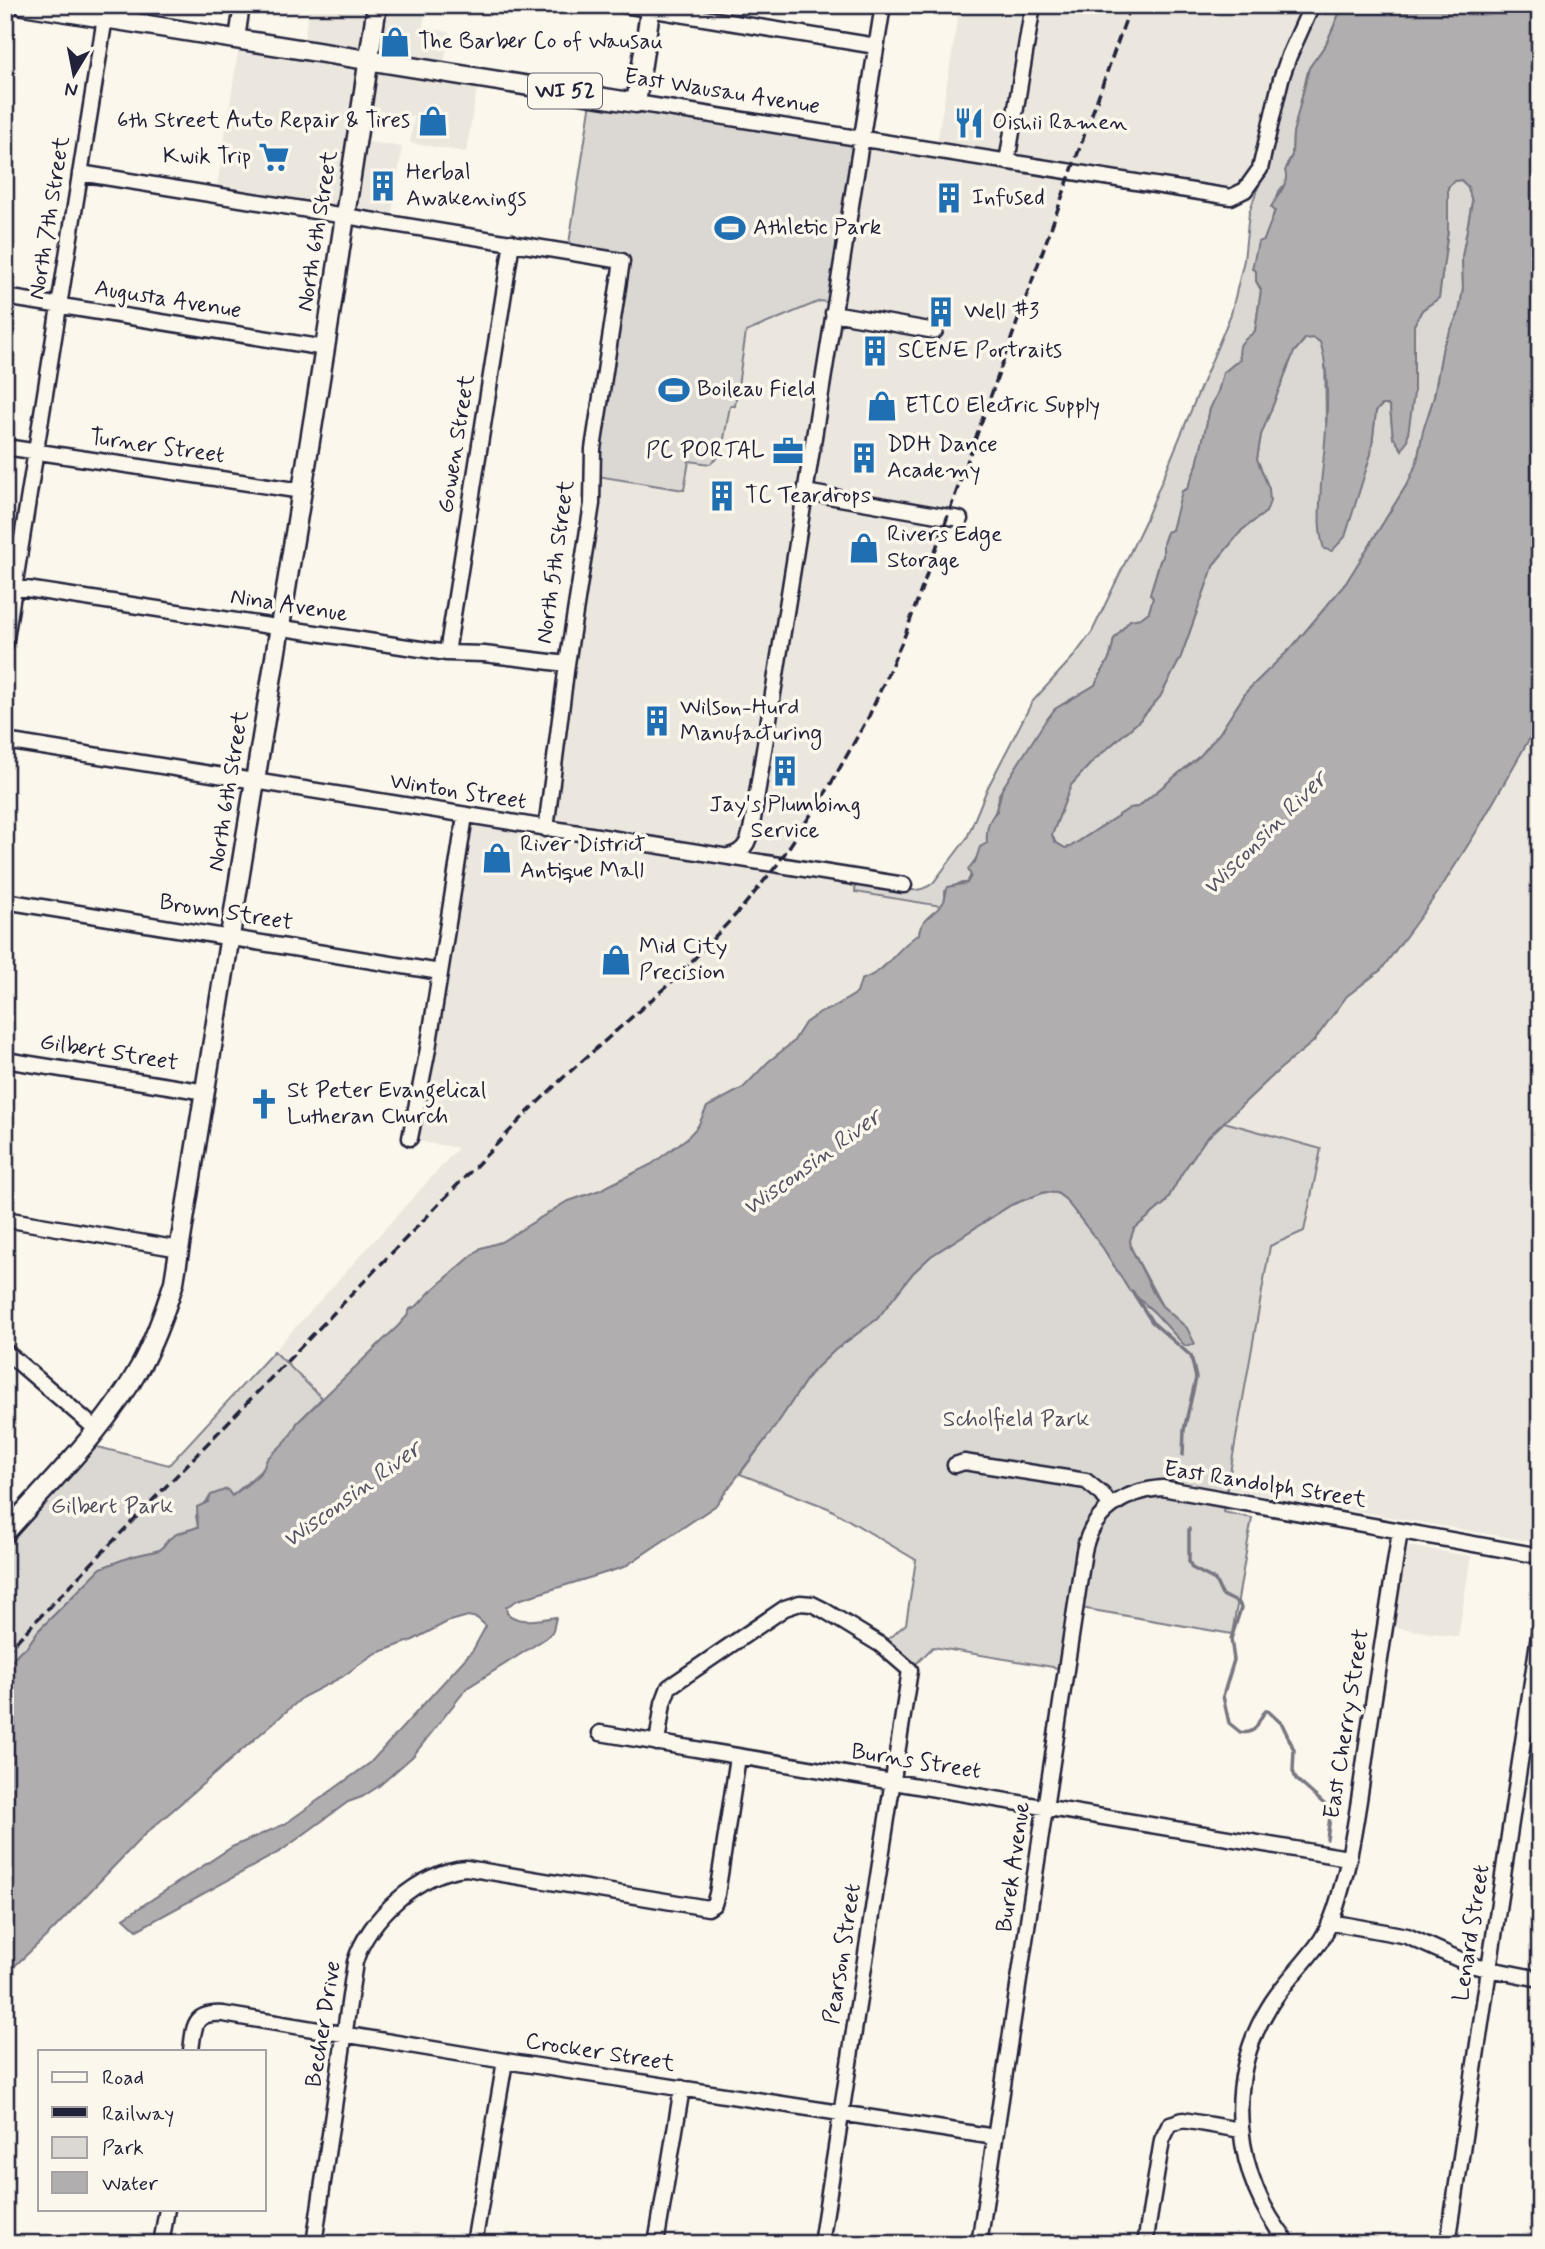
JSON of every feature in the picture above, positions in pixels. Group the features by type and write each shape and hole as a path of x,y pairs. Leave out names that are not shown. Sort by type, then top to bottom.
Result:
{"main road":[{"name":"East Wausau Avenue","path":"23,5 106,12 237,39 636,103"},
{"name":"North 6th Street","path":"5,1533 96,1429 133,1379 153,1340 174,1282 325,348 377,5"},
{"path":"384,5 379,40 381,52 388,59 426,68"},
{"path":"636,103 650,7"},
{"path":"494,79 533,81 621,94 628,93 635,86 642,61"}],"street":[{"path":"237,39 242,5"},
{"path":"624,5 650,7 876,46"},
{"path":"724,857 743,850 750,836 883,5"},
{"path":"1007,162 1033,5"},
{"name":"East Wausau Avenue","path":"636,103 1231,197 1245,190 1260,169 1281,79 1312,5"},
{"name":"North 7th Street","path":"5,645 10,587 37,452 106,12"},
{"path":"80,173 512,242"},
{"name":"North 5th Street","path":"512,242 622,261 593,449 592,504 567,664 546,829"},
{"name":"Gowen Street","path":"447,653 512,242"},
{"name":"Augusta Avenue","path":"5,297 325,348"},
{"path":"833,313 935,331"},
{"name":"Turner Street","path":"5,447 302,491"},
{"path":"806,492 960,519"},
{"name":"Nina Avenue","path":"10,587 447,653 484,654 567,664"},
{"name":"Winton Street","path":"5,741 904,885"},
{"path":"410,1138 465,816"},
{"name":"Brown Street","path":"5,901 440,972"},
{"name":"Gilbert Street","path":"5,1060 206,1091"},
{"path":"5,1219 180,1249"},
{"path":"5,1350 96,1429"},
{"path":"955,1465 964,1462 1086,1481 1102,1494 1111,1507"},
{"name":"East Randolph Street","path":"1111,1507 1130,1494 1163,1488 1540,1556"},
{"name":"Burek Avenue","path":"979,2244 1086,1543 1095,1523 1111,1507"},
{"name":"East Cherry Street","path":"1289,2244 1256,2192 1246,2163 1240,2130 1243,2076 1259,2024 1271,2002 1319,1942 1330,1922 1348,1858 1400,1531"},
{"name":"Pearson Street","path":"657,1743 663,1703 669,1687 785,1608 800,1603 812,1604 822,1609 881,1645 910,1670 821,2244"},
{"name":"Lenard Street","path":"1448,2244 1540,1628"},
{"name":"Burns Street","path":"600,1733 1348,1858"},
{"name":"Becher Drive","path":"314,2244 355,1962 359,1949 380,1920 406,1894 432,1876 452,1869 466,1868 708,1908 714,1904 738,1757"},
{"path":"1330,1922 1407,1936 1489,1970 1540,1979"},
{"name":"Crocker Street","path":"191,2050 195,2025 199,2018 209,2013 223,2014 505,2061 996,2137"},
{"path":"474,2244 505,2061"},
{"path":"656,2244 682,2088"},
{"path":"1145,2244 1160,2145 1168,2127 1183,2120 1240,2130"},
{"path":"162,2210 162,2244"}],"shaded area":[{"path":"310,5 426,5 423,27 449,32 443,70 479,76 466,152 410,143 414,117 374,110 369,142 402,147 391,221 216,193 240,39 302,49"},
{"path":"960,5 1319,5 1299,47 1272,147 1253,201 1071,173 904,638 853,747 782,859 856,882 856,892 941,906 920,925 919,934 908,940 888,966 861,980 857,993 805,1023 793,1042 743,1088 707,1107 698,1126 687,1138 652,1164 626,1178 501,1242 481,1248 417,1306 410,1309 398,1326 322,1398 274,1351 458,1148 404,1139 459,816 543,829 591,475 684,490 689,461 710,464 719,458 730,405 735,406 746,332 820,301 833,303 860,138 936,149"},
{"path":"1540,720 1540,1543 1227,1489 1270,1246 1321,1149 1224,1122 1313,1042 1347,996 1381,970 1478,829"},
{"path":"1408,1546 1471,1556 1458,1637 1393,1627 1404,1556"}],"green space":[{"path":"1319,5 1343,5 1326,44 1309,68 1293,133 1286,183 1279,191 1257,271 1256,281 1261,290 1255,331 1239,354 1240,359 1223,373 1210,409 1197,465 1181,498 1172,531 1167,532 1163,544 1163,557 1150,594 1153,598 1149,612 1114,639 1110,657 1095,685 1055,709 999,794 988,830 987,843 970,867 971,875 967,883 960,883 945,891 945,900 941,906 855,892 856,882 907,891 925,888 933,883 967,838 987,789 1032,702 1092,632 1146,519 1231,314 1244,260 1249,213 1272,147 1299,47"},
{"path":"592,95 860,138 834,303 820,301 746,332 735,406 730,406 721,455 710,464 689,461 684,490 591,475 624,260 568,250"},
{"path":"1461,180 1468,187 1472,202 1462,257 1463,289 1459,313 1443,346 1434,397 1417,462 1409,481 1346,583 1293,646 1247,691 1219,734 1201,755 1138,807 1130,808 1070,847 1065,848 1055,842 1052,835 1071,785 1093,761 1139,721 1160,697 1180,659 1214,564 1242,530 1266,512 1269,489 1257,459 1261,435 1294,352 1305,339 1313,338 1320,342 1325,356 1326,422 1371,454 1376,411 1382,405 1388,405 1393,437 1414,393 1414,325 1422,310 1439,298 1448,230 1448,187"},
{"name":"Scholfield Park","path":"1224,1122 1321,1149 1304,1231 1270,1246 1223,1512 1252,1518 1232,1634 1069,1606 1059,1668 933,1647 910,1670 881,1645 906,1624 916,1560 828,1508 740,1474 810,1374 835,1350 877,1319 913,1273 931,1256 1011,1205 1045,1192 1057,1193 1065,1199 1103,1248 1129,1290 1154,1312 1187,1328 1162,1306 1131,1248 1130,1240 1134,1229 1166,1202 1205,1140"},
{"name":"Gilbert Park","path":"274,1351 322,1398 297,1423 292,1435 269,1457 265,1467 232,1496 227,1490 211,1495 196,1516 198,1527 177,1534 160,1550 101,1568 5,1668 5,1548 94,1446 169,1465"}],"water":[{"name":"Wisconsin River","path":"1343,5 1540,5 1540,720 1439,891 1381,970 1347,996 1313,1042 1280,1069 1205,1140 1166,1202 1134,1229 1130,1240 1131,1248 1154,1294 1162,1306 1187,1328 1195,1344 1185,1346 1154,1312 1129,1290 1103,1248 1065,1199 1057,1193 1045,1192 1011,1205 931,1256 913,1273 877,1319 835,1350 810,1374 777,1424 715,1506 624,1567 518,1600 506,1607 507,1613 517,1619 556,1617 553,1631 467,1688 413,1756 379,1786 348,1802 281,1851 137,1930 124,1918 232,1847 285,1824 370,1763 473,1650 486,1626 477,1618 468,1616 447,1622 413,1640 374,1654 342,1677 303,1697 143,1836 53,1930 5,1975 5,1668 101,1568 160,1550 177,1534 198,1527 197,1507 208,1502 211,1495 227,1489 232,1496 255,1478 267,1459 289,1437 297,1423 398,1326 410,1309 417,1306 481,1248 501,1242 566,1202 600,1190 652,1164 687,1138 698,1126 707,1107 743,1088 768,1062 793,1042 805,1023 857,993 861,980 886,965 919,934 925,920 943,903 948,887 967,883 971,876 968,869 975,862 980,847 987,843 988,826 997,811 1002,789 1044,723 1055,709 1095,685 1110,657 1114,639 1130,620 1141,618 1149,612 1153,598 1150,594 1163,557 1163,544 1167,532 1172,530 1182,491 1187,489 1197,465 1210,409 1223,373 1240,359 1241,345 1255,331 1261,290 1256,281 1256,271 1252,269 1258,242 1264,240 1275,211 1271,207 1286,180 1285,171 1292,155 1293,133 1309,68 1326,44","holes":["1461,180 1468,187 1472,202 1462,257 1463,289 1459,313 1443,346 1434,397 1417,462 1409,481 1346,583 1293,646 1247,691 1219,734 1201,755 1138,807 1130,808 1070,847 1065,848 1055,842 1052,835 1071,785 1093,761 1139,721 1160,697 1180,659 1214,564 1242,530 1266,512 1270,501 1269,489 1257,459 1261,435 1294,352 1305,339 1313,338 1320,342 1326,374 1327,412 1320,517 1324,549 1332,551 1345,537 1371,454 1376,411 1382,405 1388,405 1390,408 1393,437 1402,450 1407,441 1414,393 1414,325 1422,310 1439,298 1448,230 1448,187"]}],"waterway":[{"path":"1132,1291 1152,1322 1191,1356 1196,1378 1184,1430 1183,1455"},
{"path":"1189,1529 1189,1561 1192,1568 1215,1580 1222,1595 1239,1603 1241,1608 1231,1639 1234,1660 1223,1696 1229,1723 1240,1732 1246,1733 1254,1729 1267,1710 1282,1724 1294,1750 1293,1771 1296,1779 1331,1810 1327,1839"}],"railway":[{"path":"5,1653 527,1113 676,978 741,909 777,865 828,789 869,716 905,635 1131,5"}],"place":[{"name":"The Barber Co of Wausau","path":"395,42"},
{"name":"6th Street Auto Repair & Tires","path":"433,121"},
{"name":"Oishii Ramen","path":"969,123"},
{"name":"Kwik Trip","path":"274,157"},
{"name":"Herbal Awakenings","path":"383,186"},
{"name":"Infused","path":"949,198"},
{"name":"Athletic Park","path":"730,228"},
{"name":"Well #3","path":"941,312"},
{"name":"SCENE Portraits","path":"875,351"},
{"name":"Boileau Field","path":"674,390"},
{"name":"ETCO Electric Supply","path":"882,406"},
{"name":"PC PORTAL","path":"788,451"},
{"name":"DDH Dance Academy","path":"864,458"},
{"name":"TC Teardrops","path":"722,496"},
{"name":"Rivers Edge Storage","path":"864,548"},
{"name":"Wilson-Hurd Manufacturing","path":"657,721"},
{"name":"Jay's Plumbing Service","path":"785,771"},
{"name":"River District Antique Mall","path":"497,858"},
{"name":"Mid City Precision","path":"616,960"},
{"name":"St Peter Evangelical Lutheran Church","path":"264,1104"}]}
